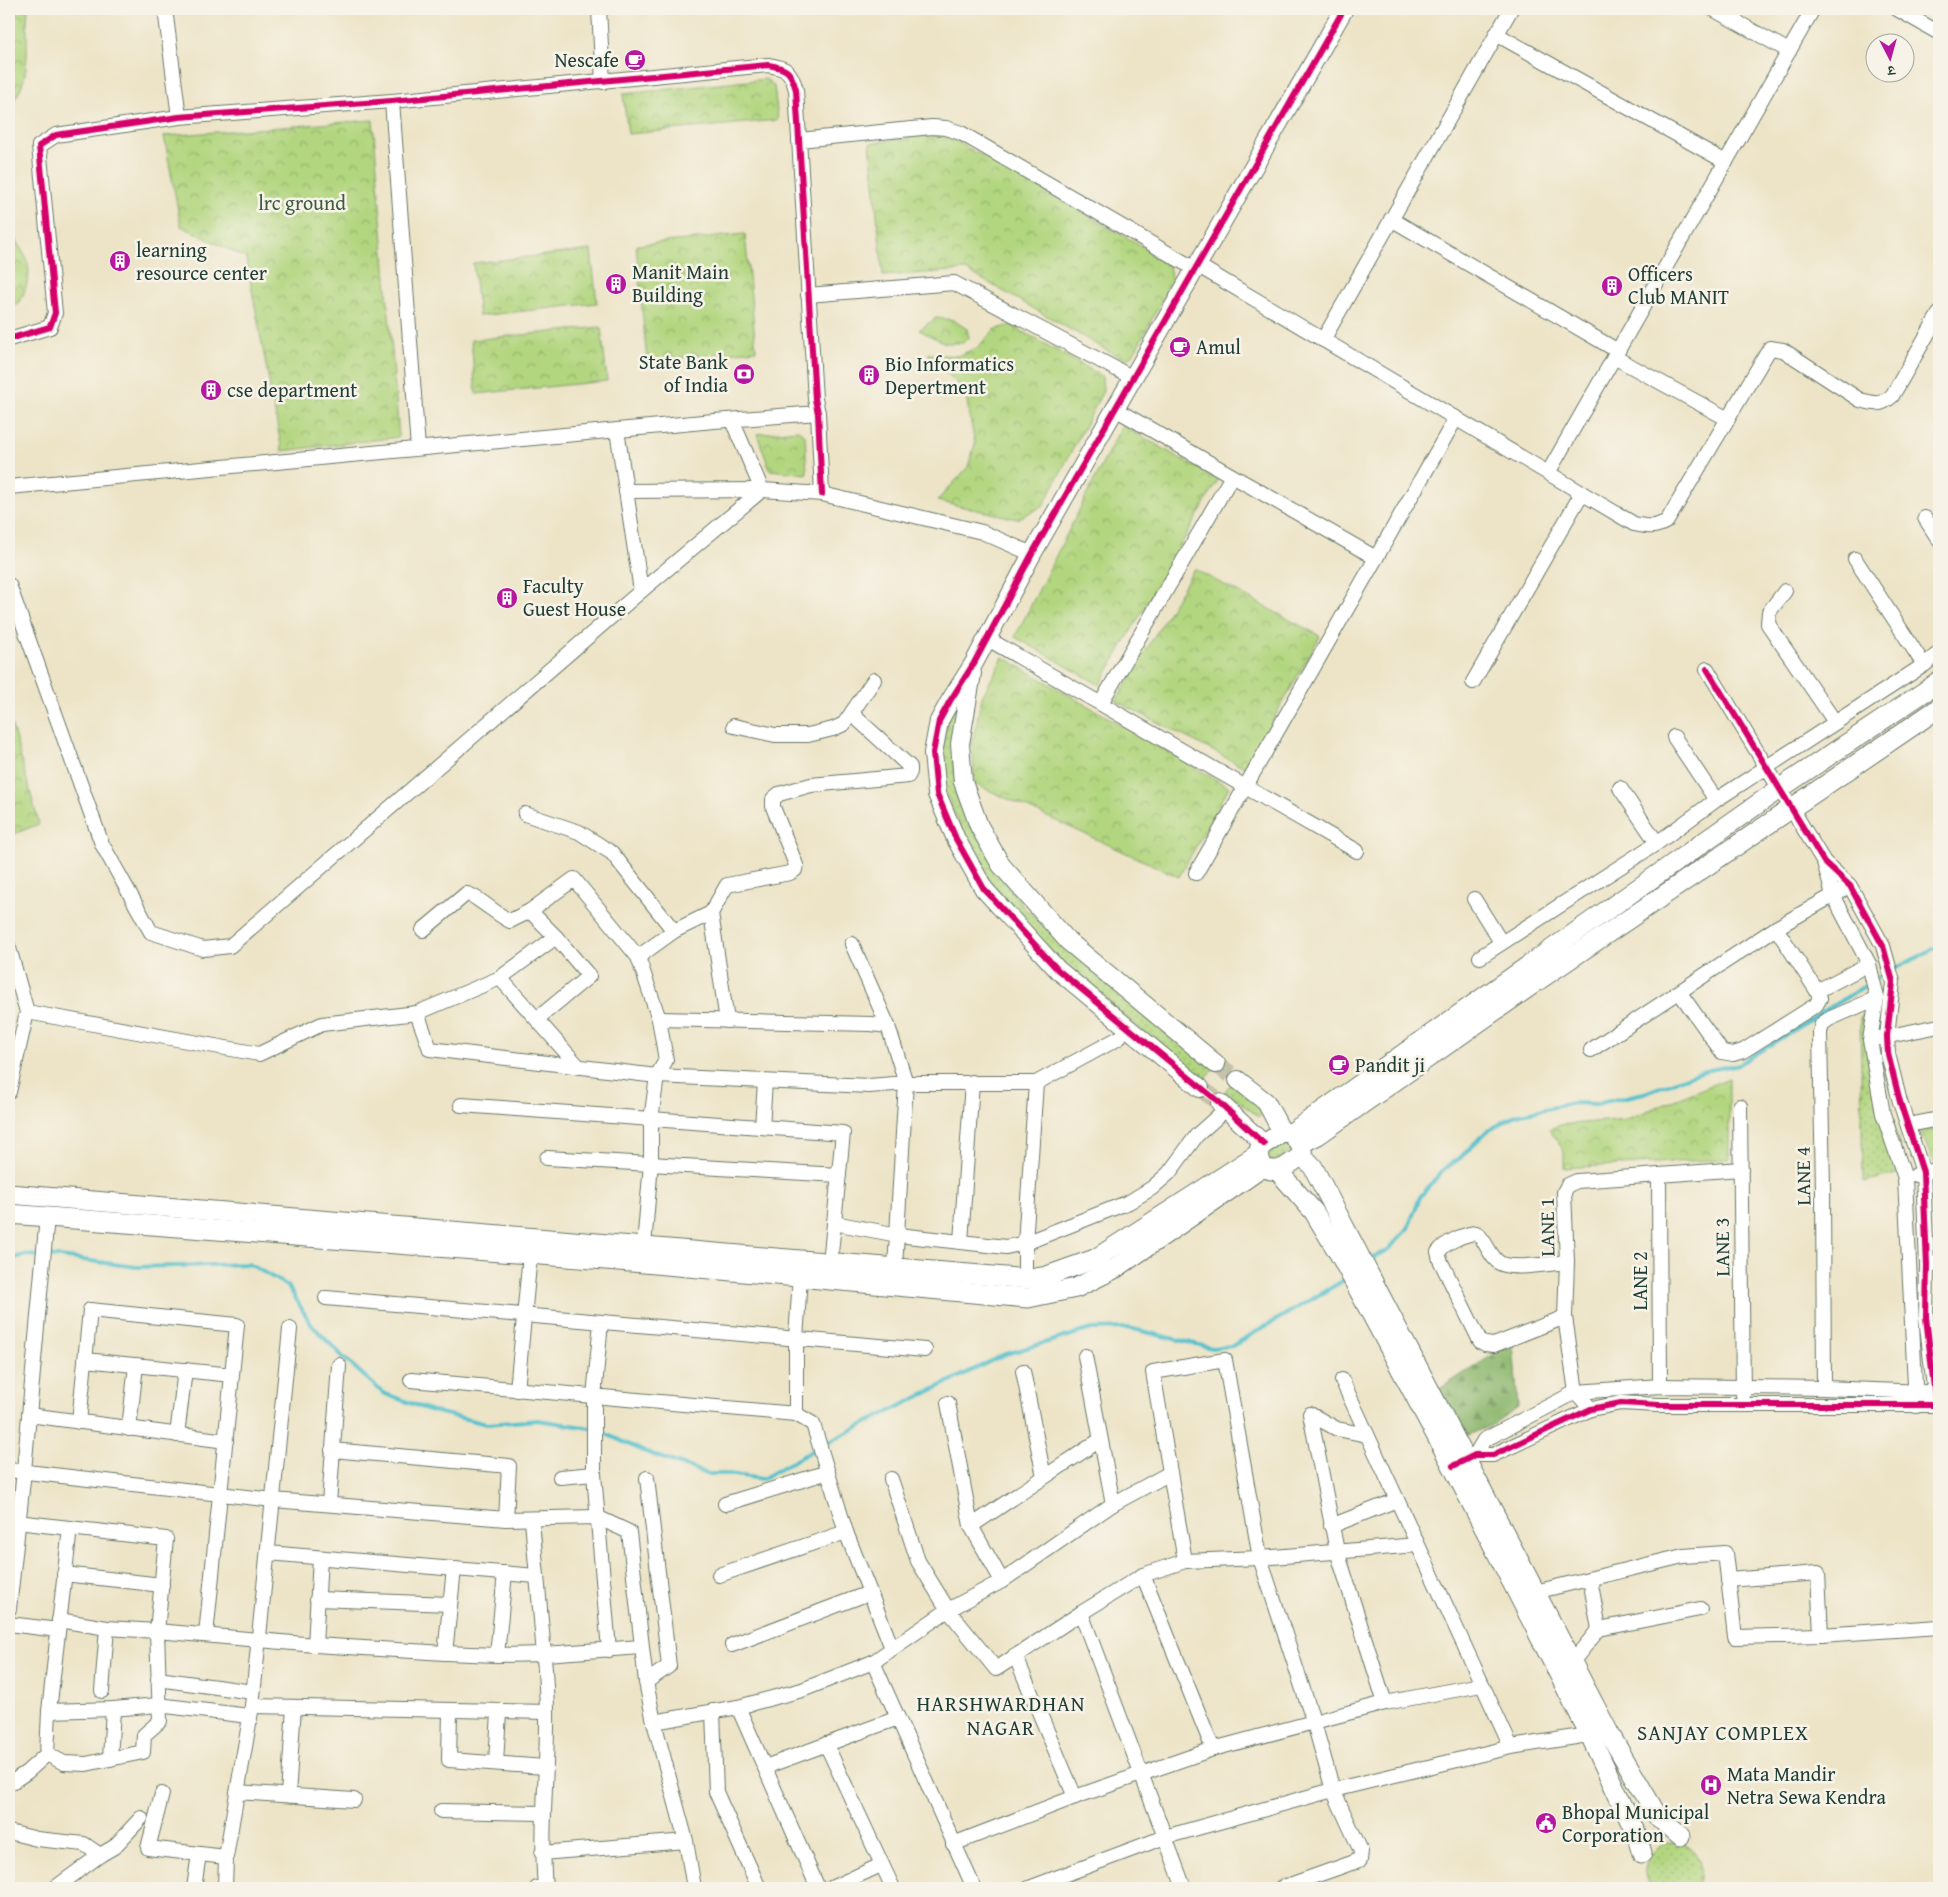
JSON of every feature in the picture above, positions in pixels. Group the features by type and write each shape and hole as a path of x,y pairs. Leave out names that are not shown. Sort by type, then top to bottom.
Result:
{"main road":[{"path":"9,1194 1025,1279 1047,1276 1095,1259 1294,1141 1779,789 1939,682"},
{"path":"1294,1141 1318,1135 1536,982 1939,708"},
{"path":"1266,1159 1287,1167 1294,1141"},
{"path":"1294,1141 1313,1167 1348,1254 1364,1284 1465,1460 1608,1729 1658,1817 1680,1836"},
{"path":"1266,1159 1314,1212 1348,1254"},
{"path":"9,1214 800,1277 1028,1298 1076,1288 1116,1268 1266,1159"},
{"path":"1465,1460 1637,1836 1642,1853"}],"street":[{"path":"166,9 178,117"},
{"path":"599,9 603,82"},
{"path":"1200,1088 1058,970 984,889 956,840 937,794 933,753 939,721 950,701 988,639 1032,554 1344,9"},
{"path":"1322,340 1511,9"},
{"path":"1713,9 1789,51"},
{"path":"1548,473 1813,9"},
{"path":"1897,9 1939,33"},
{"path":"1496,34 1726,162"},
{"path":"9,339 50,327 55,313 39,146 56,135 178,117 392,101 459,93 603,82 768,65 782,67 792,76 796,90 822,494"},
{"path":"392,101 418,448"},
{"path":"798,140 932,127 961,132 1456,418 1634,524 1650,527 1667,522 1770,348 1783,350 1860,400 1883,403 1892,396 1939,314"},
{"path":"1391,219 1728,419"},
{"path":"808,295 954,283 1133,378"},
{"path":"1115,409 1376,558"},
{"path":"9,487 418,448 818,413"},
{"path":"1196,873 1456,418"},
{"path":"732,420 762,490"},
{"path":"617,430 641,591"},
{"path":"1101,703 1232,476"},
{"path":"626,491 762,490 822,494 982,532 1032,554"},
{"path":"9,585 102,844 151,932 203,949 230,946 641,591 762,490"},
{"path":"1473,682 1582,493"},
{"path":"1925,518 1939,540"},
{"path":"1855,559 1924,665"},
{"path":"1785,591 1769,612 1768,624 1835,722"},
{"path":"988,639 1357,850"},
{"path":"1480,957 1657,843 1716,800 1924,665 1939,653"},
{"path":"974,663 960,744 963,782 979,826 1001,865 1068,941 1216,1064"},
{"path":"1707,669 1824,862 1833,895 1870,967 1876,993 1870,1040 1883,1114 1906,1178 1926,1317 1934,1391 1938,1405"},
{"path":"734,726 775,735 808,734 844,724 874,680"},
{"path":"638,956 674,930 711,912 727,885 790,873 795,870 796,865 773,807 773,799 779,794 811,785 908,776 910,768 852,714"},
{"path":"1674,737 1716,800"},
{"path":"1620,788 1657,843"},
{"path":"525,814 578,832 612,853 674,930"},
{"path":"1824,862 1850,886 1883,946 1893,982 1887,1036 1888,1054 1923,1172 1933,1264 1916,1399"},
{"path":"423,930 469,893 492,911 510,921 530,911 574,879 638,956 659,1019 666,1060 657,1076 651,1120 644,1246"},
{"path":"1591,1050 1776,928 1850,886"},
{"path":"1474,899 1501,942"},
{"path":"530,911 556,937 589,976 537,1020"},
{"path":"711,912 727,1021"},
{"path":"1680,992 1722,1052 1733,1054 1743,1051 1816,1005 1820,998 1817,991 1776,928"},
{"path":"27,1012 259,1054 322,1024 417,1013 500,978 556,937"},
{"path":"852,944 888,1026 906,1083 895,1268"},
{"path":"9,948 27,1012 9,1092"},
{"path":"1817,991 1870,967"},
{"path":"500,978 579,1067"},
{"name":"LANE 4","path":"1824,1388 1820,1032 1822,1024 1829,1019 1876,993"},
{"path":"417,1013 430,1049 657,1076 869,1086 906,1083 1036,1083 1120,1038"},
{"path":"659,1019 888,1026"},
{"path":"1870,1040 1939,1026"},
{"path":"1238,1080 1266,1102 1294,1141"},
{"path":"762,1127 765,1082"},
{"path":"961,1242 972,1082"},
{"path":"1025,1279 1025,1243 1036,1083"},
{"path":"461,1105 843,1133 830,1263"},
{"path":"834,1223 898,1235 1006,1247 1025,1243 1129,1202 1152,1188 1169,1173 1196,1135 1223,1106 1266,1159"},
{"name":"LANE 3","path":"1740,1106 1743,1405"},
{"path":"1908,1126 1939,1119"},
{"path":"547,1158 839,1175"},
{"name":"LANE 1","path":"1576,1392 1565,1317 1567,1262 1564,1192 1568,1184 1577,1180 1742,1169"},
{"path":"1906,1178 1939,1169"},
{"name":"LANE 2","path":"1659,1176 1660,1386"},
{"path":"9,1610 48,1216"},
{"path":"1565,1317 1494,1344 1485,1344 1480,1340 1440,1260 1438,1252 1442,1247 1470,1233 1476,1232 1482,1237 1501,1265 1511,1267 1567,1262"},
{"path":"517,1390 526,1316 530,1255"},
{"path":"796,1414 796,1339 800,1277"},
{"path":"326,1298 925,1350"},
{"path":"79,1422 90,1310 237,1325 222,1494 206,1635"},
{"path":"602,1322 594,1397 593,1452 609,1650"},
{"path":"225,1888 226,1857 251,1705 259,1640 290,1329"},
{"path":"1085,1356 1113,1504"},
{"path":"85,1360 232,1375"},
{"path":"1185,1562 1153,1372 1225,1360 1260,1558 1314,1723 1333,1790 1362,1851 1360,1860 1281,1888"},
{"path":"129,1429 136,1365"},
{"path":"329,1504 339,1365"},
{"path":"176,1435 185,1370"},
{"path":"1023,1371 1044,1477"},
{"path":"411,1380 796,1414 813,1424 846,1532 892,1648"},
{"path":"1342,1380 1511,1747"},
{"path":"1465,1460 1484,1440 1576,1392 1660,1386 1824,1388 1916,1399 1938,1405"},
{"path":"1465,1460 1493,1454 1591,1409 1621,1403 1743,1405 1916,1399 1934,1391"},
{"path":"1576,1392 1591,1409"},
{"path":"948,1403 971,1526 1002,1581"},
{"path":"1367,1435 1337,1429 1310,1414 1336,1551 1385,1703"},
{"path":"29,1415 226,1441"},
{"path":"971,1526 1100,1440"},
{"path":"332,1450 509,1466 506,1519"},
{"path":"9,1470 273,1500 506,1519 532,1520 597,1517 629,1532 646,1682 654,1722 686,1841 694,1888"},
{"path":"726,1504 827,1470"},
{"path":"654,1722 738,1707 802,1690 873,1662 948,1610 1002,1581 1113,1504 1170,1473"},
{"path":"560,1478 594,1474"},
{"path":"646,1682 669,1666 647,1478"},
{"path":"891,1479 918,1561 948,1610 996,1668 1143,1575 1185,1562 1418,1545"},
{"path":"1331,1526 1397,1500"},
{"path":"532,1520 545,1654 547,1712 542,1813 542,1853 545,1888 537,1888"},
{"path":"17,1522 166,1538 157,1631 160,1721 144,1735 143,1752 86,1764 64,1763 47,1754"},
{"path":"9,1784 27,1772 47,1754 49,1711 70,1528"},
{"path":"719,1575 846,1532"},
{"path":"1535,1592 1682,1556 1725,1552 1735,1637 1820,1635 1939,1626"},
{"path":"268,1553 536,1576"},
{"path":"315,1645 320,1558"},
{"path":"445,1652 454,1569"},
{"path":"497,1655 504,1573"},
{"path":"1728,1580 1818,1573 1820,1635"},
{"path":"64,1574 162,1585"},
{"path":"1143,1575 1213,1749"},
{"path":"1590,1579 1599,1629"},
{"path":"732,1645 869,1593"},
{"path":"318,1600 450,1604"},
{"path":"1572,1662 1599,1629 1700,1608"},
{"path":"1081,1613 1140,1775 1184,1888"},
{"path":"9,1624 157,1631 315,1645 497,1655 545,1654 641,1647"},
{"path":"102,1691 107,1628"},
{"path":"1015,1655 1075,1797"},
{"path":"873,1662 974,1888"},
{"path":"158,1679 251,1705"},
{"path":"953,1844 1075,1797 1213,1749 1385,1703 1481,1685"},
{"path":"49,1711 113,1709 158,1705 251,1705 547,1712"},
{"path":"288,1795 294,1707"},
{"path":"738,1707 818,1888"},
{"path":"110,1759 113,1709"},
{"path":"450,1710 449,1760 545,1767"},
{"path":"713,1711 716,1792 759,1888"},
{"path":"496,1763 499,1712"},
{"path":"765,1767 898,1718"},
{"path":"1029,1888 1165,1837 1333,1790 1511,1747 1608,1729"},
{"path":"826,1744 893,1888"},
{"path":"237,1792 354,1800"},
{"path":"162,1794 148,1848 226,1857"},
{"path":"441,1811 542,1813"},
{"path":"55,1888 114,1847 141,1818"},
{"path":"9,1832 37,1839 84,1844 100,1855"},
{"path":"542,1853 686,1841"},
{"path":"194,1888 199,1854"},
{"path":"831,1888 881,1865"}],"green space":[{"path":"9,9 28,9 25,72 17,95 9,107"},
{"path":"766,79 774,86 778,120 628,134 623,94"},
{"name":"lrc ground","path":"373,120 399,437 282,451 246,258 181,226 164,136"},
{"path":"941,136 954,140 1151,251 1169,266 1172,282 1133,355 1127,359 1117,356 966,270 883,276 870,143"},
{"path":"9,231 26,258 29,273 28,281 19,304 9,307"},
{"path":"745,234 756,350 647,361 636,245"},
{"path":"591,250 597,303 479,316 473,263"},
{"path":"936,318 953,320 967,329 969,337 963,343 945,343 919,330"},
{"path":"1011,325 1102,376 1103,391 1043,506 1017,519 937,501 968,467 975,444 965,391 928,354 958,356 978,347 994,330"},
{"path":"601,327 607,381 476,394 471,340"},
{"path":"1122,425 1218,480 1100,685 1015,637"},
{"path":"798,430 805,435 807,474 770,470 757,434"},
{"path":"1194,569 1320,636 1246,768 1116,701"},
{"path":"1003,657 1229,787 1179,877 975,784 972,743 982,697"},
{"path":"965,689 954,763 956,793 966,815 1001,874 1024,908 1214,1069 1204,1080 1053,958 990,884 968,845 942,784 942,754 947,721"},
{"path":"9,715 39,824 9,836"},
{"path":"1872,1007 1872,1040 1906,1172 1863,1182 1860,1017"},
{"path":"1729,1078 1729,1159 1564,1168 1564,1151 1549,1129 1560,1125 1627,1119"},
{"path":"1231,1084 1256,1100 1264,1112 1259,1117 1225,1091"},
{"path":"1939,1128 1939,1161 1933,1162 1921,1131"},
{"path":"1286,1138 1293,1149 1275,1162 1268,1158 1266,1150"},
{"path":"1513,1342 1518,1407 1494,1424 1464,1437 1436,1391"},
{"path":"1667,1842 1677,1842 1696,1854 1699,1860 1700,1872 1697,1883 1693,1888 1652,1888 1647,1881 1645,1868 1650,1856"}],"waterway":[{"path":"1877,978 1939,946"},
{"path":"1369,1260 1388,1250 1408,1228 1420,1197 1444,1169 1460,1158 1486,1132 1516,1115 1574,1103 1596,1104 1644,1093 1700,1072 1739,1064 1871,982"},
{"path":"9,1259 26,1255 60,1257 137,1267 249,1264 288,1286 311,1324 343,1357 383,1393 432,1411 487,1424 538,1420 590,1428"},
{"path":"597,1430 643,1451 708,1474 728,1474 762,1479 822,1445 1003,1355 1092,1329 1129,1328 1212,1348 1232,1346 1346,1278"}],"tunnel":[{"path":"1216,1064 1238,1080"},
{"path":"1200,1088 1220,1103"}],"cycle path":[{"path":"1264,1144 1220,1103 1058,970 984,889 956,839 937,794 933,753 939,721 950,701 974,663 1032,554 1344,9"},
{"path":"9,339 50,327 55,313 39,146 56,135 179,117 392,101 768,65 774,66 784,69 790,75 796,90 822,494"},
{"path":"1453,1466 1475,1455 1493,1455 1591,1409 1621,1403 1658,1405 1936,1405 1926,1317 1927,1265 1923,1172 1900,1102 1888,1054 1887,1036 1893,982 1883,946 1850,886 1824,862 1707,669"}],"place":[{"name":"Nescafe","path":"635,60"},
{"name":"learning resource center","path":"120,261"},
{"name":"Manit Main Building","path":"616,284"},
{"name":"Officers Club MANIT","path":"1612,286"},
{"name":"Amul","path":"1180,347"},
{"name":"State Bank of India","path":"744,374"},
{"name":"Bio Informatics Depertment","path":"869,375"},
{"name":"cse department","path":"211,390"},
{"name":"Faculty Guest House","path":"507,598"},
{"name":"Pandit ji","path":"1339,1065"},
{"name":"Mata Mandir Netra Sewa Kendra","path":"1711,1785"},
{"name":"Bhopal Municipal Corporation","path":"1546,1823"}],"district":[{"name":"HARSHWARDHAN NAGAR","path":"1001,1716"},
{"name":"SANJAY COMPLEX","path":"1723,1733"}]}
